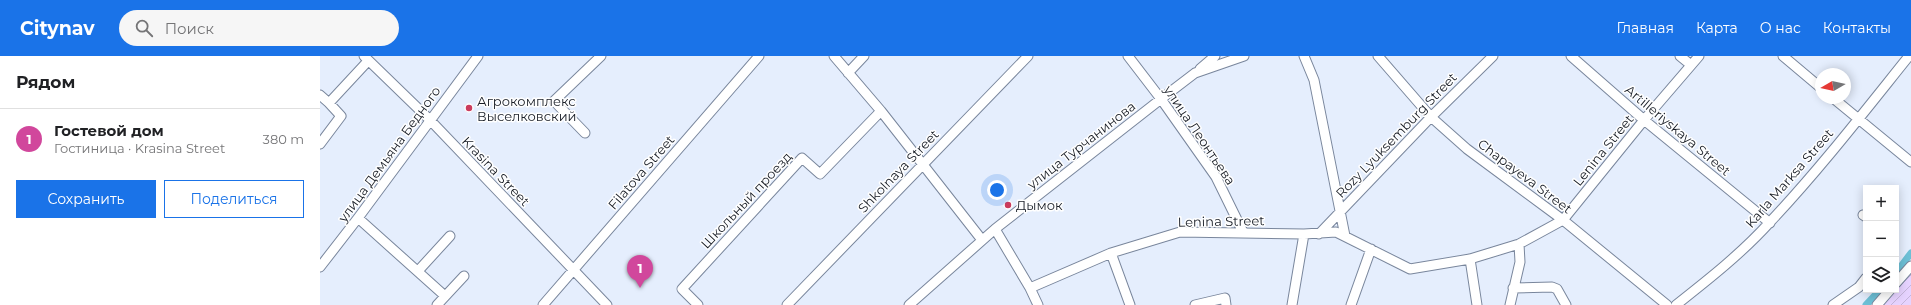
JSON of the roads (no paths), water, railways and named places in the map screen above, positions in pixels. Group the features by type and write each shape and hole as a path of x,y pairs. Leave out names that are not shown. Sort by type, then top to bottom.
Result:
{"street":[{"name":"улица Демьяна Бедного","path":"320,267 478,56"},
{"path":"585,133 554,101 601,56"},
{"name":"Filatova Street","path":"543,305 759,56"},
{"path":"834,56 881,111 982,240"},
{"path":"848,73 864,56"},
{"name":"Shkolnaya Street","path":"787,305 1028,56"},
{"name":"улица Леонтьева","path":"1128,56 1161,99 1216,177 1243,232"},
{"path":"1196,73 1215,56"},
{"name":"улица Турчанинова","path":"909,305 995,229 1161,99 1196,73 1244,56"},
{"path":"1304,56 1314,80 1344,236"},
{"name":"Chapayeva Street","path":"1378,56 1431,117 1467,149 1563,220 1667,305"},
{"name":"Rozy Lyuksemburg Street","path":"1319,234 1431,117 1493,56"},
{"name":"Artilleriyskaya Street","path":"1571,56 1644,120 1770,223"},
{"path":"1680,56 1691,65"},
{"name":"Lenina Street","path":"1030,288 1111,253 1180,232 1319,234 1336,232 1410,268 1470,259 1519,244 1563,220 1644,120 1699,56"},
{"path":"1783,56 1815,83"},
{"name":"Karla Marksa Street","path":"1676,305 1722,269 1770,223 1909,56"},
{"name":"Krasina Street","path":"366,58 430,120 573,271 608,305"},
{"path":"329,102 366,58"},
{"path":"320,95 329,102 341,116 320,144"},
{"path":"1840,104 1911,162"},
{"name":"Школьный проезд","path":"698,305 682,289 802,158 820,174 881,111"},
{"path":"358,218 445,296"},
{"path":"995,229 1030,288 1038,305"},
{"path":"1292,305 1304,234"},
{"path":"418,271 450,236"},
{"path":"1510,305 1520,262 1519,244"},
{"path":"1351,305 1371,249"},
{"path":"1111,253 1130,305"},
{"path":"1470,259 1477,305"},
{"path":"1899,280 1911,266"},
{"path":"437,305 464,276"},
{"path":"1833,305 1859,287 1863,282"},
{"path":"1513,288 1552,287 1556,289 1566,305"},
{"path":"1877,305 1887,293"},
{"path":"1195,305 1225,298 1226,305"}],"waterway":[{"path":"1899,269 1911,253"},
{"path":"1866,305 1877,293"}],"place":[{"name":"Агрокомплекс Выселковский","path":"469,108"},
{"name":"Дымок","path":"1008,205"},
{"name":"Гостевой дом","path":"640,288"}]}
